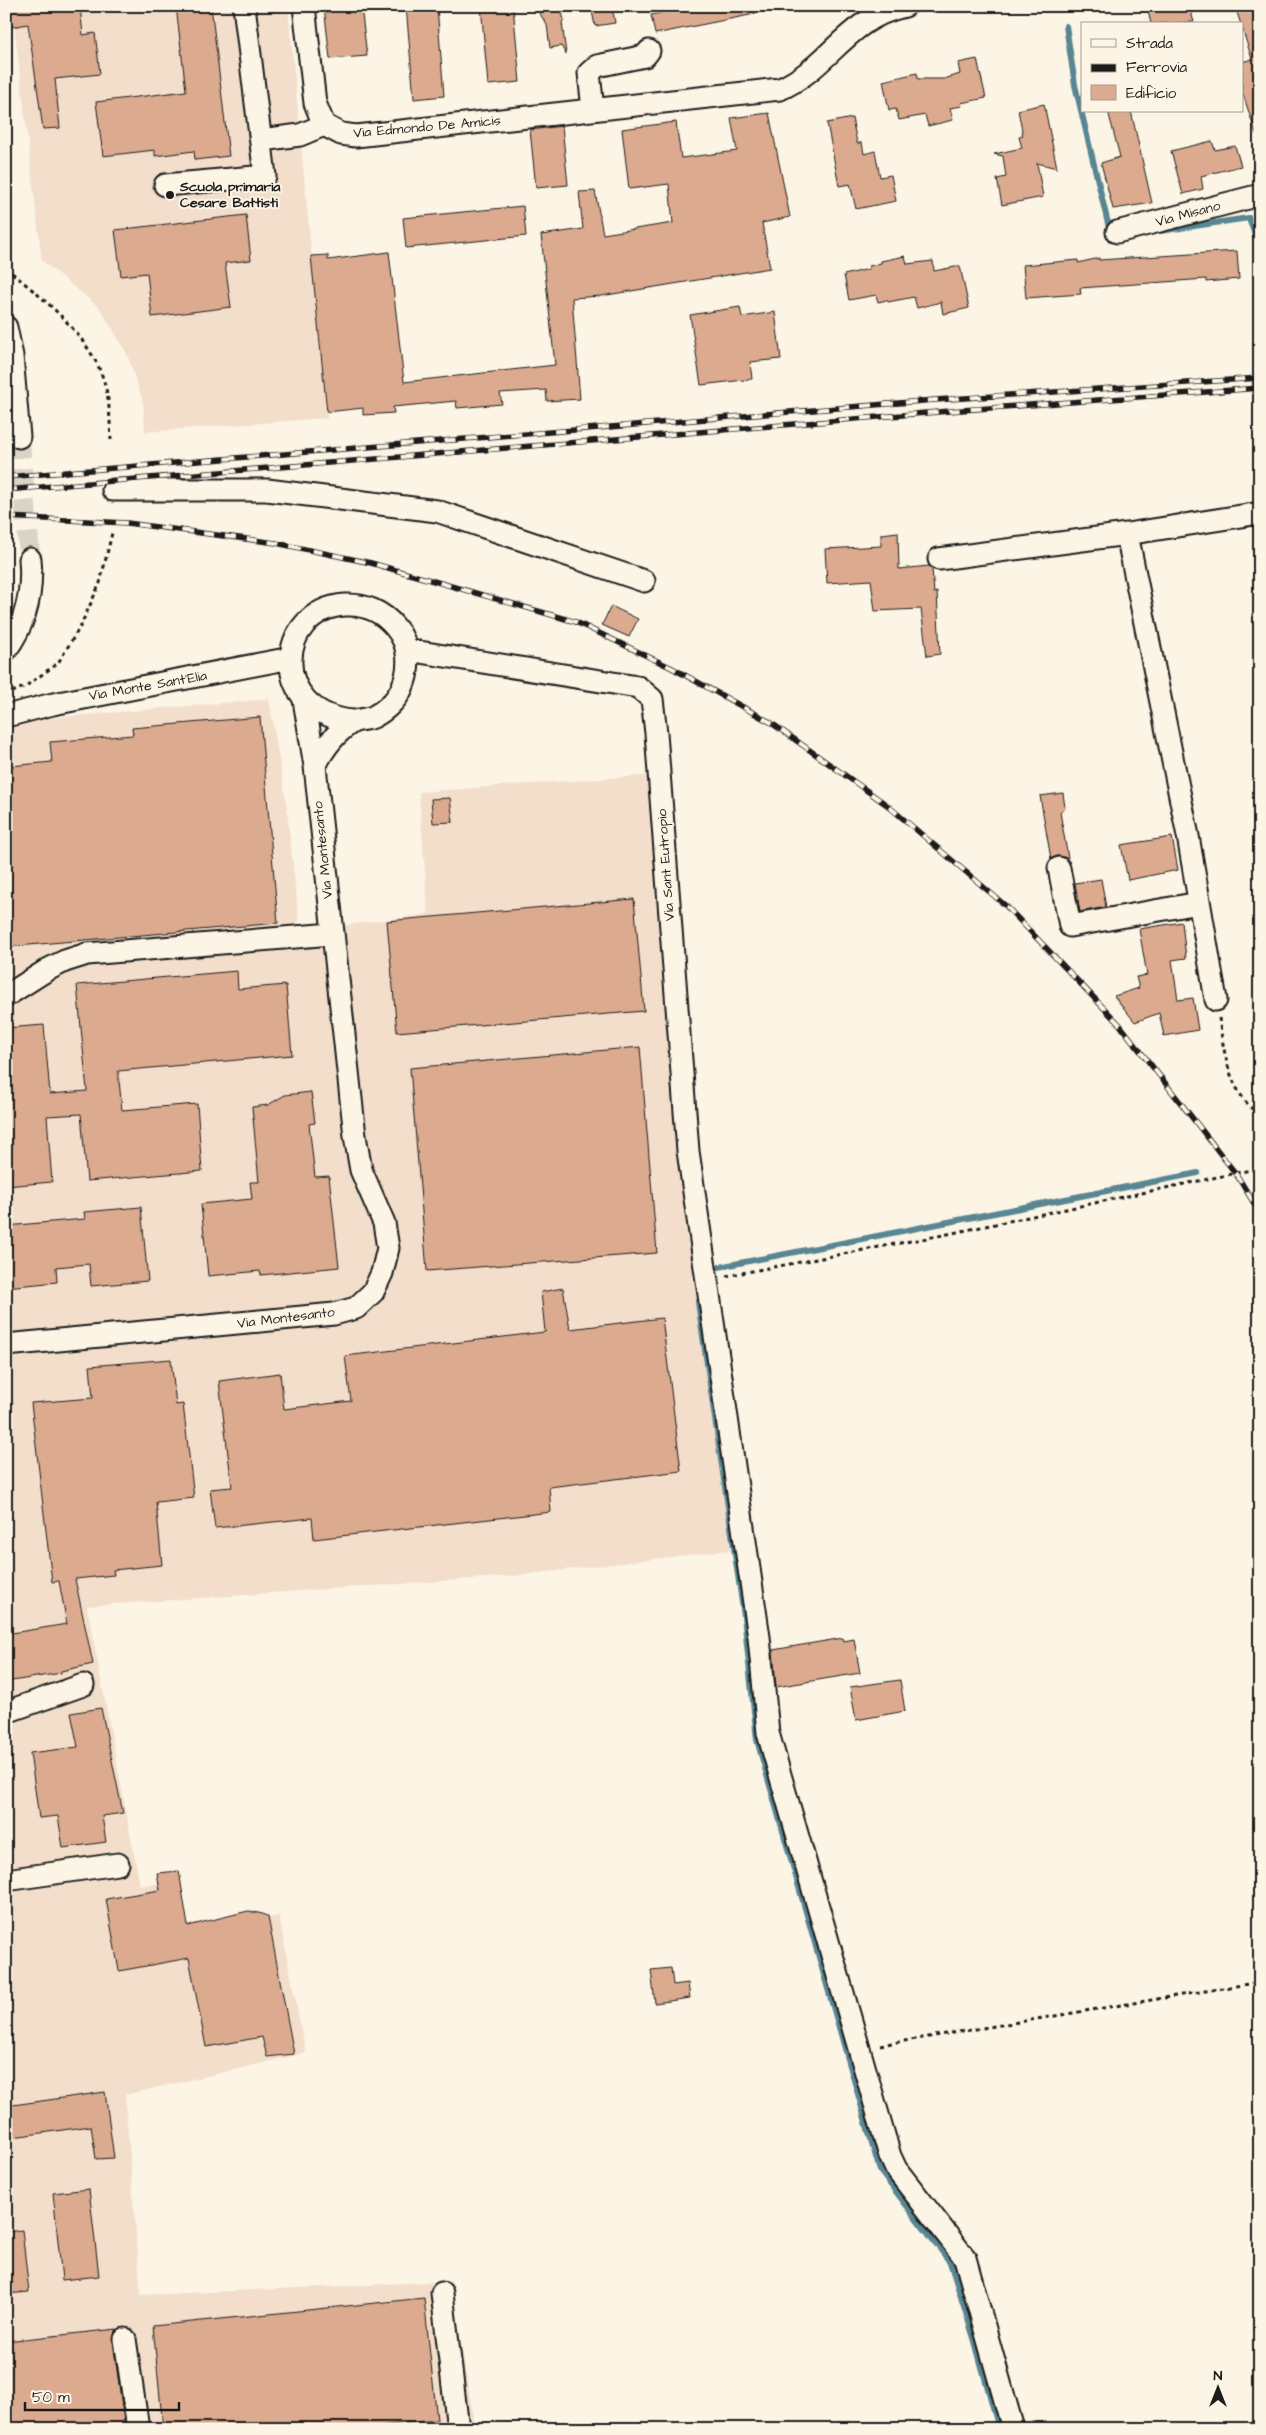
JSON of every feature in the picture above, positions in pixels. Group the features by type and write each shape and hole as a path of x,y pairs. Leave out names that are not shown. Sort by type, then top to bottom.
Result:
{"street":[{"path":"165,185 265,176 244,6"},
{"path":"261,140 300,135 324,125 315,103 304,6"},
{"name":"Via Edmondo De Amicis","path":"324,125 342,134 356,136 780,89 797,81 859,25 873,16 905,6"},
{"path":"592,110 589,73 597,66 645,56 649,51"},
{"name":"Via Misano","path":"1117,232 1260,195"},
{"path":"6,328 12,356 19,437"},
{"path":"114,490 267,490 436,511 644,581"},
{"path":"939,559 1127,534 1260,513"},
{"path":"1127,534 1188,836 1216,1000"},
{"path":"6,650 23,622 29,599 30,559"},
{"path":"355,604 373,609 388,619 400,633 407,650 408,670 402,690 390,706 372,717 353,721 334,720 318,712 304,700 292,673 291,658 295,640 305,625 319,613 336,606 355,604"},
{"name":"Via Sant Eutropio","path":"407,650 638,687 652,699 688,1151 759,1638 768,1733 890,2156 896,2169 964,2258 1014,2429"},
{"name":"Via Monte Sant'Elia","path":"6,716 53,704 291,658"},
{"name":"Via Montesanto","path":"6,1344 334,1314 356,1308 373,1292 382,1273 388,1248 384,1223 361,1170 355,1136 315,766 304,700"},
{"path":"315,766 324,748 336,734 353,721"},
{"path":"1059,868 1070,926 1198,903"},
{"path":"6,996 47,970 87,954 332,934"},
{"path":"6,1712 83,1684"},
{"path":"6,1880 118,1864"},
{"path":"442,2293 458,2429"},
{"path":"126,2339 138,2429"}],"path":[{"path":"6,268 40,296 84,342 96,363 107,393 111,440"},
{"path":"6,694 26,686 58,663 80,627 100,583 112,533"},
{"path":"1216,1000 1230,1074 1239,1094 1260,1115"},
{"path":"706,1281 953,1233 1260,1168"},
{"path":"859,2049 1260,1982"}],"shaded area":[{"name":"Scuola primaria Cesare Battisti","path":"12,6 288,6 327,418 145,432 143,402 127,354 100,308 42,261"},
{"path":"269,699 286,801 300,931 428,914 419,792 652,775 730,1550 513,1576 87,1606 140,1885 175,1883 184,1936 279,1916 306,2053 125,2095 141,2295 451,2281 475,2429 6,2429 6,725 16,721"}],"building":[{"path":"6,6 80,6 83,35 95,33 100,74 55,79 60,128 43,129 28,24 6,28"},
{"path":"176,6 211,6 229,156 195,160 194,151 155,156 155,150 103,156 96,102 186,91"},
{"path":"324,6 361,6 367,56 330,59"},
{"path":"406,6 437,6 444,96 414,99"},
{"path":"481,6 513,6 520,82 488,85"},
{"path":"535,6 560,6 564,20 562,22 566,54 561,46 550,48 547,25"},
{"path":"591,6 612,6 615,23 595,26"},
{"path":"693,6 754,6 755,14 655,34 651,15"},
{"path":"1147,6 1189,6 1194,22 1151,22"},
{"path":"1235,6 1260,6 1260,134 1256,134 1244,97 1244,61 1252,59 1244,34 1244,22 1240,22"},
{"path":"977,59 986,98 961,103 962,106 950,108 953,120 928,126 925,115 899,120 896,109 889,110 883,81 917,73 918,79 944,79 960,74 958,63"},
{"path":"1044,104 1057,168 1037,163 1043,197 1002,205 997,179 1006,177 1003,156 994,154 1022,148 1019,137 1023,136 1018,110"},
{"path":"1108,112 1131,112 1152,203 1113,209 1101,163 1120,157"},
{"path":"769,113 790,217 762,223 770,268 601,296 572,298 580,399 547,401 546,390 500,393 502,404 457,408 456,401 393,407 394,413 363,415 363,408 327,412 311,256 328,255 328,260 389,252 404,382 555,365 541,235 583,229 579,192 595,191 603,234 673,223 669,184 629,189 622,129 676,122 681,158 737,151 731,118"},
{"path":"852,118 857,143 862,143 864,154 875,151 880,177 891,175 896,201 856,209 850,184 839,186 827,123"},
{"path":"562,126 568,185 536,188 530,130"},
{"path":"1212,141 1215,150 1235,146 1241,166 1201,176 1203,189 1183,194 1171,151"},
{"path":"523,206 526,236 406,248 403,218"},
{"path":"246,215 251,260 225,263 231,307 152,317 147,273 121,276 115,230"},
{"path":"1237,251 1239,279 1206,282 1206,279 1080,288 1081,294 1026,298 1023,265 1078,260 1078,263 1099,258 1099,260"},
{"path":"905,256 907,264 933,261 934,271 960,266 969,308 943,314 941,302 917,308 914,297 888,302 887,300 878,302 876,295 849,300 844,275 869,269 869,266 881,263 881,261"},
{"path":"740,307 742,317 775,312 781,359 750,362 752,379 701,385 690,315"},
{"path":"898,532 899,569 929,566 932,569 934,593 937,592 940,654 927,656 921,609 875,611 871,580 827,583 825,549 881,546 881,534"},
{"path":"611,606 638,619 629,637 602,625"},
{"path":"260,717 278,923 6,947 6,787 12,786 10,766 52,762 50,742 133,735 132,728"},
{"path":"1063,793 1065,808 1060,812 1068,858 1057,856 1051,859 1040,796"},
{"path":"450,798 453,822 433,823 431,799"},
{"path":"1172,837 1178,870 1128,880 1121,845"},
{"path":"1101,879 1106,907 1080,912 1075,883"},
{"path":"634,899 644,1011 397,1032 387,921"},
{"path":"1182,922 1186,958 1172,960 1178,1000 1193,998 1198,1030 1164,1036 1159,1013 1135,1022 1114,996 1139,988 1136,977 1147,975 1139,929"},
{"path":"237,971 238,989 286,985 292,1055 118,1071 122,1110 197,1104 202,1171 87,1181 81,1114 47,1116 52,1182 6,1186 6,1028 44,1025 50,1094 87,1091 77,985"},
{"path":"640,1047 657,1253 427,1271 410,1068"},
{"path":"311,1092 315,1123 309,1124 315,1177 329,1176 339,1267 261,1275 260,1271 208,1276 201,1204 252,1199 250,1182 259,1182 252,1107 268,1105 285,1095"},
{"path":"141,1207 148,1281 91,1286 89,1264 56,1267 57,1282 6,1287 6,1226 85,1219 84,1212"},
{"path":"563,1288 570,1329 662,1318 681,1471 549,1487 551,1512 314,1539 312,1518 215,1528 210,1489 232,1487 219,1381 280,1373 284,1409 351,1401 345,1356 545,1332 541,1292"},
{"path":"171,1359 176,1405 183,1404 194,1498 156,1502 162,1565 113,1570 114,1575 75,1579 93,1664 61,1671 61,1673 6,1682 6,1634 67,1624 59,1581 52,1582 31,1403 93,1398 90,1366"},
{"path":"843,1638 844,1641 854,1639 860,1673 776,1687 773,1650"},
{"path":"900,1680 905,1711 856,1720 850,1687"},
{"path":"101,1708 123,1813 102,1816 106,1842 63,1848 58,1816 39,1818 30,1753 78,1747 71,1713"},
{"path":"179,1871 188,1926 248,1911 268,1917 294,2054 267,2057 262,2037 206,2047 189,1958 119,1971 106,1899 160,1890 157,1873"},
{"path":"671,1968 673,1985 688,1983 690,1998 655,2003 651,1970"},
{"path":"105,2092 114,2158 96,2159 91,2126 6,2138 6,2106"},
{"path":"89,2189 99,2276 62,2280 53,2193"},
{"path":"22,2230 29,2292 6,2294 6,2232"},
{"path":"424,2298 437,2420 350,2429 163,2429 153,2326"},
{"path":"117,2329 113,2341 125,2429 6,2429 6,2341"}],"waterway":[{"path":"1066,26 1081,110"},
{"path":"1081,112 1110,232"},
{"path":"1160,231 1249,218 1260,249"},
{"path":"719,1267 1198,1173"},
{"path":"698,1302 744,1616 757,1740 880,2171 950,2262 974,2338 999,2429"}],"tunnel":[{"path":"19,437 30,559"}],"railway":[{"path":"6,477 935,400 1260,378"},
{"path":"6,490 962,410 1260,388"},
{"path":"6,517 127,523 276,543 371,563 576,622 672,668 770,722 887,805 1006,906 1120,1025 1236,1174 1260,1213"}],"place":[{"name":"Scuola primaria Cesare Battisti","path":"170,195"}]}
